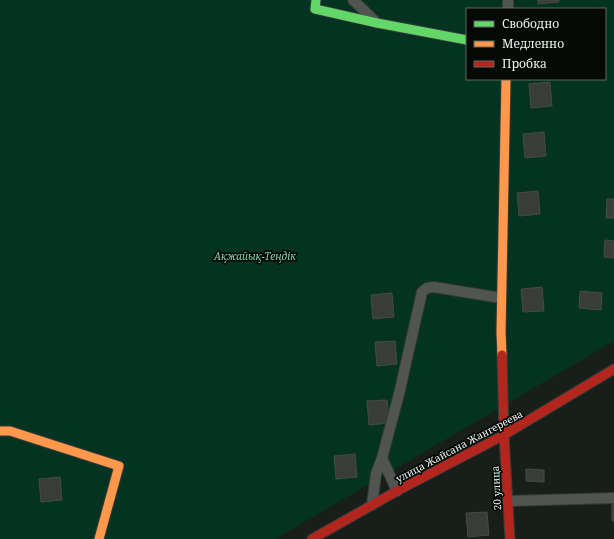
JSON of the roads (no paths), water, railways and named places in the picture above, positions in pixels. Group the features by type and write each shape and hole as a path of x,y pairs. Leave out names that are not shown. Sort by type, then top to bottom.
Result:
{"street":[{"path":"316,0 315,9 377,23 466,40"},
{"path":"352,0 377,23"},
{"name":"20 улица","path":"506,80 501,332 504,435 510,539"},
{"path":"372,506 376,474 382,458 399,394 422,292 427,288 434,287 501,298"},
{"name":"улица Жайсана Жангереева","path":"312,539 397,491 504,435 614,369"},
{"path":"0,430 10,431 120,466 99,539"},
{"path":"382,458 397,491"},
{"path":"508,501 614,498"}],"park label":[{"name":"Ақжайық-Теңдік","path":"255,256"}]}
